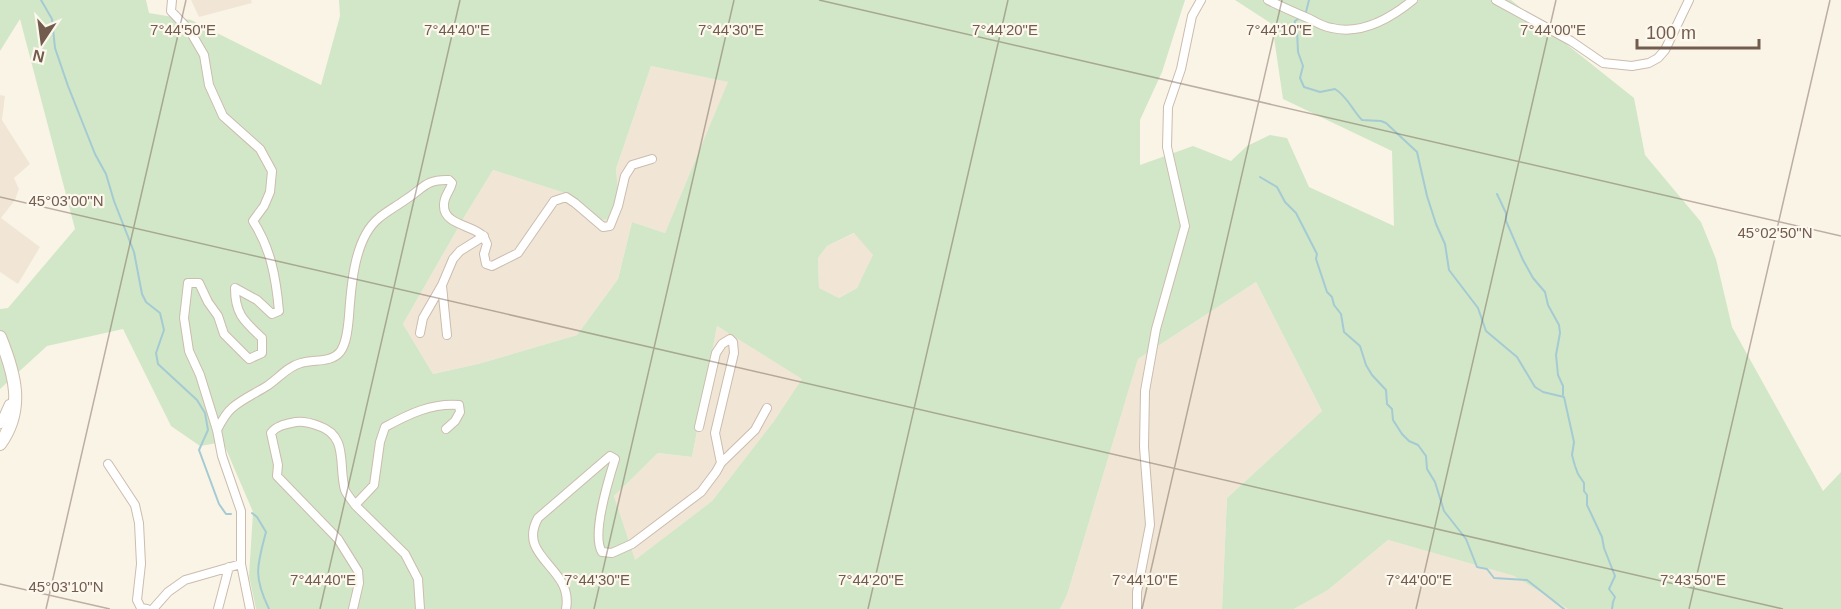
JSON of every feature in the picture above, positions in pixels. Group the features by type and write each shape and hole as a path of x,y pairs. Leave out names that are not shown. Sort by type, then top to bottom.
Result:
{"main road":[{"path":"0,337 14,381 17,402 8,433 0,444"}],"street":[{"path":"172,0 171,11 190,31 204,55 209,85 223,116 260,149 272,171 270,192 264,206 253,221 262,235 272,261 279,311 272,314 257,300 235,288 235,301 242,320 262,338 262,353 249,359 224,334 218,316 208,302 200,283 188,283 184,318 189,351 200,375 217,430 222,456 241,511 241,564 250,609"},
{"path":"1137,609 1137,592 1150,525 1143,447 1145,391 1156,329 1185,226 1167,147 1168,107 1180,69 1192,16 1201,0"},
{"path":"1268,0 1323,26 1340,30 1356,29 1387,18 1413,0"},
{"path":"1496,0 1571,41 1603,63 1632,66 1649,63 1665,50 1689,0"},
{"path":"217,430 233,406 268,385 290,368 300,363 328,359 340,352 348,324 351,291 362,237 377,219 428,182 449,180 452,183 445,196 444,208 447,216 484,236 487,244 484,254 486,264 492,266 518,253 554,201 566,197 603,227 610,226 618,206 625,176 632,165 652,159"},
{"path":"420,333 423,318 442,285 453,259 460,251 484,236"},
{"path":"442,285 447,335"},
{"path":"699,427 716,353 722,344 730,339 733,342 734,353 716,433 721,463"},
{"path":"0,424 9,404 17,402"},
{"path":"355,505 374,484 380,442 385,427 413,411 444,404 459,405 460,412 455,421 446,429"},
{"path":"566,609 568,600 564,583 537,552 534,543 533,528 538,518 610,456 615,459 603,503 598,546 602,552 612,553 632,544 701,492 721,463 755,430 767,408"},
{"path":"353,609 359,583 358,571 338,540 276,476 278,465 271,433 275,428 308,422 328,429 335,435 339,446 346,492 355,505 405,554 418,579 420,609"},
{"path":"108,464 135,505 139,523 141,564 138,600 141,608 147,609"},
{"path":"153,609 168,592 185,580 241,564"},
{"path":"218,609 229,567"}],"shaded area":[{"path":"191,0 251,0 252,3 199,17"},
{"path":"651,66 729,82 665,233 632,222 618,279 577,335 478,364 433,374 403,324 493,170 568,194 618,191 616,169"},
{"path":"0,95 5,96 2,120 30,164 14,178 19,189 15,200 1,218 40,247 18,284 0,272"},
{"path":"855,233 874,255 857,288 839,298 819,289 818,258 827,246"},
{"path":"1256,282 1322,411 1227,498 1222,609 1060,609 1067,595 1138,359"},
{"path":"717,326 803,379 774,421 712,501 634,561 614,496 658,453 692,457"},
{"path":"1388,540 1514,576 1568,609 1294,609 1328,590"}],"green space":[{"path":"0,0 146,0 149,13 191,20 321,85 340,16 339,0 1185,0 1162,72 1140,120 1140,165 1193,146 1231,161 1247,146 1270,135 1287,138 1309,187 1394,226 1392,151 1283,99 1272,24 1235,0 1511,0 1634,98 1645,155 1701,222 1716,259 1732,327 1823,491 1841,472 1841,609 1568,609 1514,576 1388,540 1328,590 1294,609 1222,609 1227,498 1322,411 1256,282 1138,359 1067,595 1060,609 256,609 249,576 253,512 223,442 200,446 171,426 123,329 47,346 0,389 0,309 8,308 75,229 20,19 0,51","holes":["651,66 728,82 665,233 632,222 618,279 577,335 478,364 433,374 403,324 493,170 568,194 600,220 610,219 618,191 616,169","854,233 873,255 857,288 839,298 819,288 818,258 827,246","717,326 802,379 774,421 712,501 635,560 614,496 658,453 692,457"]}],"waterway":[{"path":"41,0 52,19 55,48 68,86 95,154 106,174 134,252 142,294 146,302 160,313 164,330 156,353 158,364 197,400 205,413 208,430 199,450 219,504 226,514 231,514"},
{"path":"1306,12 1309,0"},
{"path":"1298,19 1294,27 1297,30 1298,52 1303,66 1300,78 1304,87 1320,92 1335,89 1362,120 1386,123 1417,152 1427,196 1445,244 1449,270 1478,308 1486,331 1517,357 1535,387 1543,392 1564,397 1574,442 1572,455 1575,466 1584,483 1587,505 1602,537 1615,576 1609,589 1615,597 1612,609"},
{"path":"1260,177 1277,187 1285,202 1296,213 1317,254 1316,259 1327,292 1341,314 1344,332 1360,346 1366,365 1386,390 1387,404 1392,409 1393,420 1402,434 1409,441 1418,445 1426,456 1427,469 1435,482 1444,511 1466,539 1477,567 1487,569 1494,578 1527,580 1564,609"},
{"path":"1497,194 1523,260 1533,278 1545,292 1548,305 1559,325 1556,355 1563,395"},
{"path":"252,513 266,532 258,571 261,588 269,609"}]}
